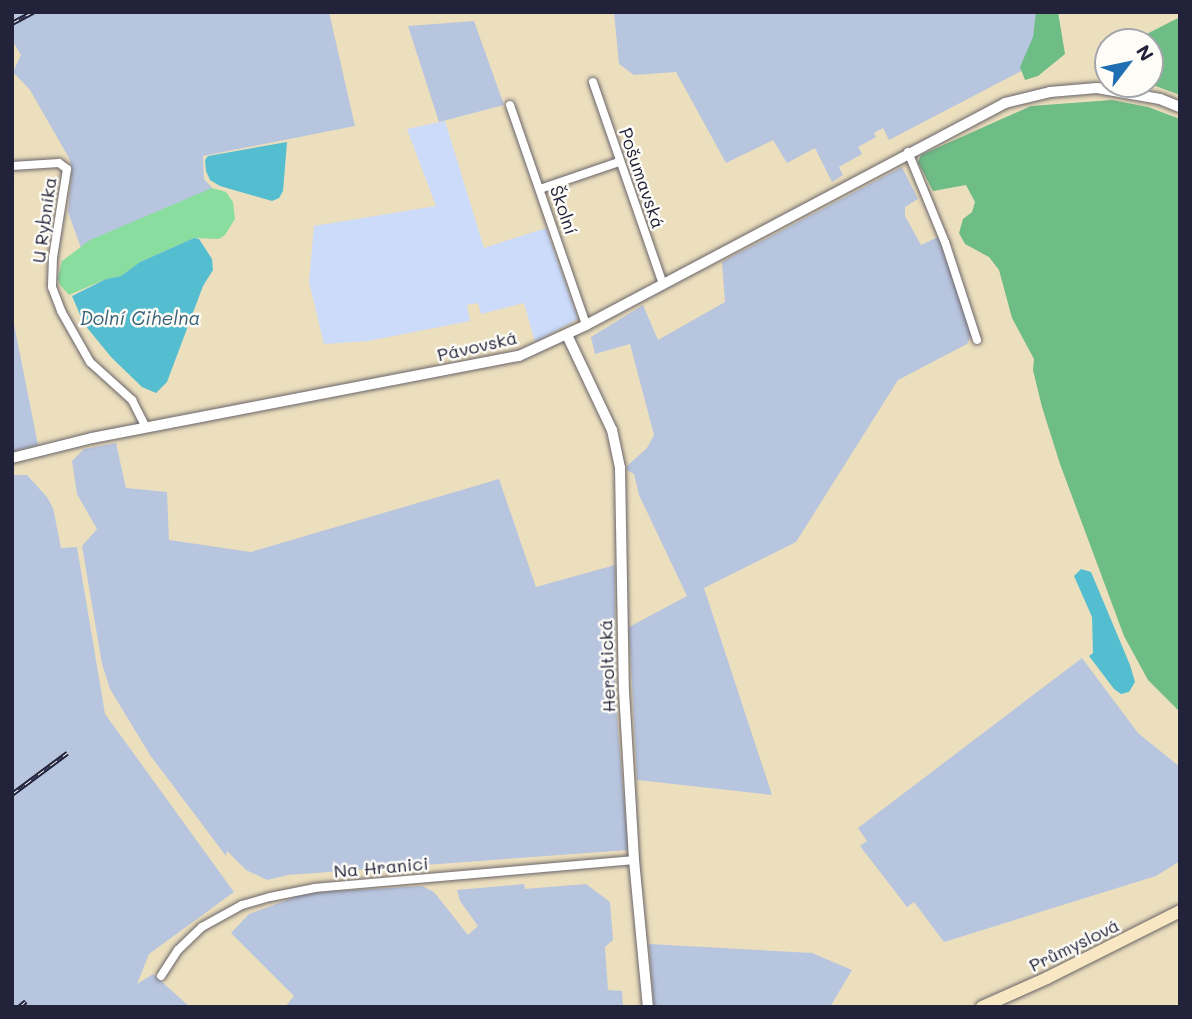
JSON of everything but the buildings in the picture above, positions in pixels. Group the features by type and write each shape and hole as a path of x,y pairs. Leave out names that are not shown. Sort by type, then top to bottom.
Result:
{"main road":[{"name":"Průmyslová","path":"982,1007 1180,911"}],"street":[{"name":"Pošumavská","path":"593,82 663,284"},
{"name":"Pávovská","path":"12,458 146,427 495,363 567,335 908,152 1005,103 1050,92 1115,89 1160,99 1180,107"},
{"name":"Školní","path":"510,105 586,325"},
{"path":"908,152 945,242 978,340"},
{"path":"540,189 619,162"},
{"name":"U Rybníka","path":"12,166 59,163 67,169 53,257 52,287 61,311 90,362 132,400 146,427"},
{"name":"Heroltická","path":"567,335 612,430 619,459 624,691 648,1007"},
{"name":"Na Hranici","path":"161,976 178,950 202,927 242,905 270,897 315,888 635,860"}],"shaded area":[{"path":"12,12 329,12 355,126 203,156 204,179 218,194 81,248 68,212 72,170 69,158 30,90 13,72 21,55 12,40"},
{"path":"614,12 1051,12 1031,66 889,140 883,128 874,133 876,137 858,147 862,154 839,167 843,175 832,182 815,148 787,163 773,140 726,163 676,72 634,75 619,64"},
{"path":"474,21 504,105 439,122 408,26"},
{"path":"445,121 484,248 546,228 578,319 535,342 524,303 481,314 478,303 467,305 470,321 368,341 324,344 309,282 314,226 436,206 407,129"},
{"path":"902,167 918,199 905,207 905,216 921,245 938,237 972,333 967,344 898,380 796,542 704,588 772,795 637,780 629,627 687,596 639,495 634,474 627,470 627,466 647,448 654,435 630,344 595,354 591,337 643,305 658,340 725,302 722,262"},
{"path":"12,314 38,445 12,452"},
{"path":"116,443 126,488 167,492 169,540 251,552 499,479 536,587 615,565 615,692 628,850 288,875 267,880 246,870 227,851 226,856 150,755 110,689 102,664 82,546 97,529 77,494 72,461 84,449"},
{"path":"12,475 27,475 47,497 53,508 61,548 77,547 105,714 234,892 149,954 137,984 153,974 190,1007 12,1007"},
{"path":"1082,658 1138,733 1180,767 1180,861 1156,876 944,942 914,902 907,907 860,846 867,841 858,828"},
{"path":"524,884 525,889 586,884 610,902 613,940 605,947 608,990 622,991 623,1007 285,1007 294,996 231,933 249,914 306,893 422,886 434,892 468,935 478,926 460,901 457,890"},
{"path":"649,944 812,953 852,970 830,1007 654,1007"}],"green space":[{"path":"1036,12 1058,12 1065,54 1038,76 1025,80 1020,67 1033,37"},
{"path":"1180,17 1180,95 1164,89 1164,28 1158,28"},
{"path":"1112,100 1148,107 1180,119 1180,712 1148,680 1124,636 1060,464 1042,407 1033,370 1034,359 1012,318 999,270 989,257 965,244 959,233 963,219 972,212 975,202 966,185 933,191 918,162 921,155 1031,106"},
{"path":"212,188 226,192 233,202 235,219 225,235 219,239 194,238 140,262 121,276 106,279 69,295 60,285 58,278 62,261 90,240"}],"water":[{"path":"287,142 283,191 279,198 272,201 220,186 210,180 206,171 205,160 208,156"},
{"name":"Dolní Cihelna","path":"194,238 199,239 212,259 213,270 203,286 167,382 156,393 142,387 111,357 84,324 72,296 106,279 121,276 140,262"},
{"path":"1081,569 1091,572 1130,665 1135,682 1129,692 1121,694 1114,689 1089,656 1093,653 1092,617 1074,576"}],"railway":[{"path":"12,23 33,12"},
{"path":"12,794 67,753"},
{"path":"19,1007 26,1001"}]}
